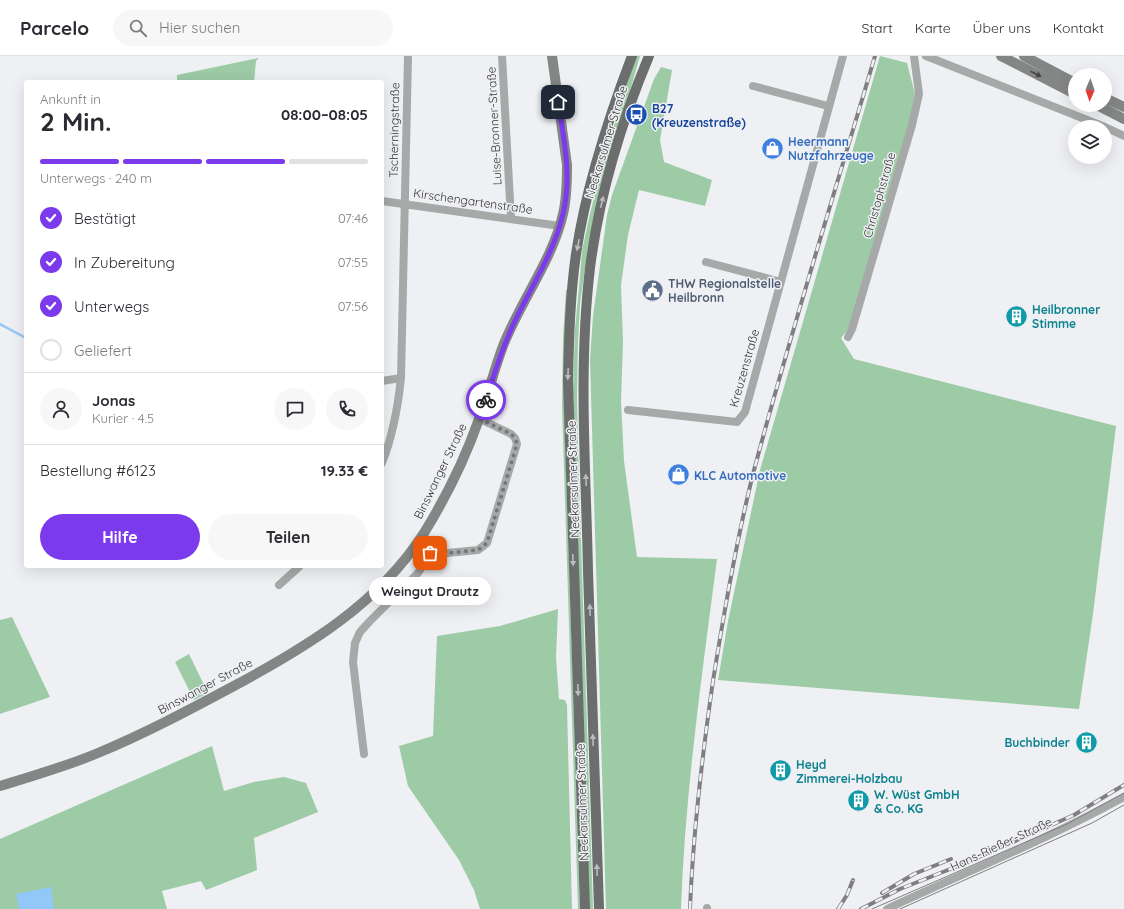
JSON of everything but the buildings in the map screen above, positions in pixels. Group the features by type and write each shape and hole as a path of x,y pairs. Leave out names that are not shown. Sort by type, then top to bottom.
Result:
{"main road":[{"name":"Binswanger Straße","path":"0,786 97,753 129,739 280,661 310,642 367,599 401,564 434,516 472,438 480,419 503,347 528,292 544,264 560,226 565,199 567,165 552,56"},
{"name":"Neckarsulmer Straße","path":"584,909 568,381 570,304 576,255 585,206 599,152 632,56"},
{"name":"Neckarsulmer Straße","path":"599,909 583,383 584,359 590,268 600,208 614,156 648,56"},
{"path":"1001,56 1068,90"},
{"path":"1024,56 1068,79"},
{"path":"1112,101 1124,107"},
{"path":"1110,112 1124,119"}],"street":[{"name":"Tscherningstraße","path":"384,458 394,426 401,378 408,56"},
{"name":"Luise-Bronner-Straße","path":"502,56 511,219"},
{"name":"Kreuzenstraße","path":"628,410 737,422 746,412 828,106 843,56"},
{"name":"Christophstraße","path":"848,337 852,330 912,125 919,94 914,56"},
{"path":"926,56 1087,120"},
{"path":"753,86 828,106"},
{"path":"1112,130 1124,136"},
{"name":"Kirschengartenstraße","path":"384,201 560,226"},
{"path":"706,262 781,282"},
{"path":"384,381 401,378"},
{"path":"416,544 430,553 438,554 478,550 487,543 517,444 515,438 511,434 480,419"},
{"path":"364,754 353,662 355,643 360,632 418,573 430,553"},
{"path":"279,585 298,568"},
{"name":"Hans-Rießer-Straße","path":"887,909 1089,816 1124,797"}],"green space":[{"path":"636,56 640,56 594,216 580,304 577,397 593,909 589,909 573,388 575,329 582,251 589,218 604,157"},
{"path":"880,56 907,63 915,94 909,124 849,328 841,338 854,359 1116,426 1093,614 1079,709 718,680 728,621 760,470"},
{"path":"259,58 256,61 254,80 177,80 177,75"},
{"path":"661,67 672,70 660,140 664,162 712,180 705,206 639,190 628,235 621,285 623,343 621,401 624,461 637,557 717,559 690,777 681,909 606,909 590,360 593,316 607,215 612,195 654,79"},
{"path":"566,290 569,290 565,437 580,909 578,909 562,406 563,338"},
{"path":"558,609 556,657 559,699 565,700 567,705 572,909 480,909 474,890 459,860 408,786 399,746 433,736 437,636 500,626"},
{"path":"12,617 50,697 0,714 0,620"},
{"path":"189,654 208,693 194,700 175,662"},
{"path":"212,746 224,791 254,782 284,777 306,783 318,812 254,838 257,870 206,890 201,881 162,891 167,909 0,909 0,839"}],"water":[{"path":"51,887 54,909 19,909 16,894"}],"waterway":[{"path":"0,324 24,337"}],"tram line":[{"path":"872,909 1067,824 1124,793"},
{"path":"900,909 1092,823 1124,805"}],"railway":[{"path":"690,909 696,824 709,710 726,603 741,525 753,474 782,369 875,56"},
{"path":"861,909 900,889 963,864 1074,815 1124,785"},
{"path":"882,893 914,874 951,859"},
{"path":"838,909 847,895 853,880"}],"way so far":[{"path":"430,553 438,554 478,550 487,543 517,444 515,438 511,434 480,419 486,400"}],"place":[{"name":"B27 (Kreuzenstraße)","path":"636,115"},
{"name":"Heermann Nutzfahrzeuge","path":"773,148"},
{"name":"THW Regionalstelle Heilbronn","path":"653,290"},
{"name":"Heilbronner Stimme","path":"1017,316"},
{"name":"KLC Automotive","path":"678,475"},
{"name":"Weingut Drautz","path":"430,553"},
{"name":"Buchbinder","path":"1086,742"},
{"name":"Heyd Zimmerei-Holzbau","path":"780,771"},
{"name":"W. Wüst GmbH & Co. KG","path":"858,801"}],"route":[{"path":"486,400 503,347 528,292 544,264 560,226 563,214 567,182 567,165 558,102"}]}
